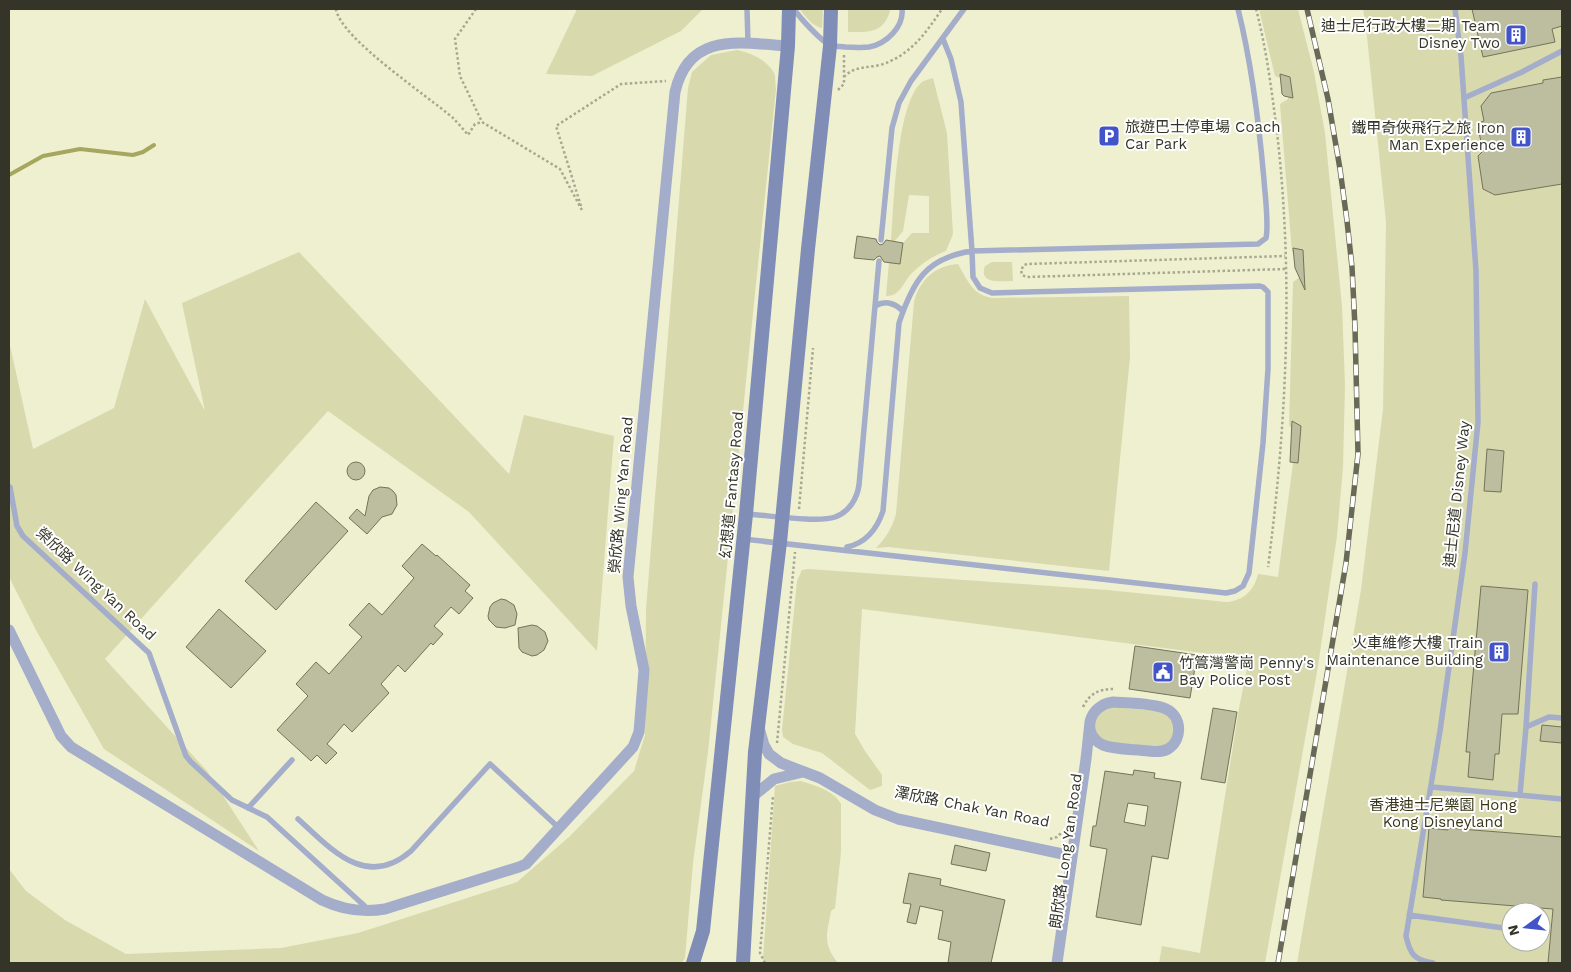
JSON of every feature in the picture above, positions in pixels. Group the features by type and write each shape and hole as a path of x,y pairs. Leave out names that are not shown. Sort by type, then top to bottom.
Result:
{"main road":[{"name":"幻想道 Fantasy Road","path":"693,963 703,931 744,539 788,46 789,9"},
{"path":"743,963 752,796 758,725 780,542 808,249 830,46 831,9"}],"street":[{"name":"榮欣路 Wing Yan Road","path":"9,630 61,736 71,747 322,900 360,912 385,909 519,868 532,859 633,747 639,732 644,670 631,606 628,577 674,102 678,81 686,63 698,53 712,46 728,43 748,43 788,46"},
{"path":"1112,702 1161,707 1171,712 1177,720 1179,733 1168,749 1157,752 1111,747 1102,744 1092,733 1090,722 1100,706 1112,702"},
{"name":"朗欣路 Long Yan Road","path":"1057,963 1090,722"},
{"name":"澤欣路 Chak Yan Road","path":"758,725 769,754 780,763 820,778 875,810 898,819 1072,856"},
{"path":"1086,759 1099,749 1111,747"},
{"path":"752,796 774,779 803,772"}],"lane":[{"path":"747,9 748,43"},
{"path":"794,9 804,22 830,46 866,47 887,39 897,27 903,13 902,9"},
{"path":"881,240 894,115 904,92 964,9"},
{"path":"842,549 864,540 876,527 883,511 899,323 914,285 922,274 933,265 945,258 972,251 1258,244 1264,241 1267,231 1261,149 1250,67 1238,9"},
{"name":"迪士尼道 Disney Way","path":"1434,963 1418,959 1409,950 1406,936 1432,786 1465,553 1478,422 1476,271 1461,56 1455,9"},
{"path":"744,539 1226,593 1235,591 1246,582 1255,530 1263,444 1269,332 1269,295 1266,289 1260,286 992,293 980,288 975,283 973,277 961,102 953,66 943,39"},
{"path":"1464,98 1522,72 1562,51"},
{"path":"746,514 782,517 835,517 848,508 856,498 879,261"},
{"path":"875,306 889,302 903,311"},
{"name":"榮欣路 Wing Yan Road","path":"10,487 19,531 149,653 186,756 191,762 232,800 267,817 371,911"},
{"path":"1520,795 1535,584"},
{"path":"1526,727 1549,717 1562,718"},
{"path":"248,808 292,760"},
{"path":"298,819 347,861 371,867 386,865 400,860 411,851 490,764 559,829"},
{"path":"1432,786 1562,799"},
{"path":"1409,915 1501,928"}],"path":[{"path":"336,9 348,32 406,83 454,119 468,135 475,124 482,122"},
{"path":"476,9 455,39 460,76 482,122 560,170 584,212 556,126 621,84 678,81"},
{"path":"844,76 855,69 882,64 902,55 919,41 942,9"},
{"path":"1256,9 1268,64 1279,147 1285,256 1285,357 1282,427 1268,567"},
{"path":"1285,256 1027,264 1021,270 1022,275 1028,277 1285,269"},
{"path":"1081,712 1088,698 1097,692 1106,689 1120,690"},
{"name":"朗欣路 Long Yan Road","path":"1057,837 1065,828"},
{"name":"澤欣路 Chak Yan Road","path":"1049,840 1057,837"}],"green space":[{"path":"577,9 703,9 681,31 592,76 546,74"},
{"path":"800,9 823,9 822,28 810,21"},
{"path":"848,9 890,9 890,11 887,19 879,28 868,31 848,32"},
{"path":"1259,9 1298,9 1314,72 1325,133 1342,306 1345,385 1343,467 1337,536 1318,666 1265,963 1159,963 1162,946 1200,953 1239,708 1249,659 862,609 855,734 882,775 882,786 870,790 822,753 793,744 783,737 782,730 797,581 802,570 808,569 1107,590 1226,602 1238,600 1247,594 1254,585 1258,574 1278,577 1297,433 1289,426 1293,282 1300,277 1299,257 1292,252 1280,104 1288,99 1289,89 1285,80 1275,76"},
{"name":"香港迪士尼樂園 Hong Kong Disneyland","path":"1363,9 1562,9 1562,963 1297,963 1361,590 1383,409 1386,222"},
{"path":"737,50 753,55 771,68 775,75 776,89 708,752 693,863 685,958 682,963 9,963 9,869 26,891 65,920 126,954 281,948 358,933 517,882 569,837 634,771 645,735 646,609 688,88 692,72 711,55"},
{"path":"933,78 947,133 953,234 946,251 924,263 912,273 895,294 886,296 889,262 900,264 903,243 912,233 929,233 929,196 909,195 903,231 894,242 891,241 895,181 907,111 913,93 922,82"},
{"path":"299,252 509,474 524,415 614,436 597,651 469,512 328,411 105,659 207,771 259,851 104,749 37,632 9,577 9,341 33,449 114,408 145,299 205,411 182,303"},
{"path":"992,262 1012,262 1013,281 992,281 988,279 984,272 985,266"},
{"path":"958,264 967,281 975,290 992,298 1129,296 1130,357 1109,571 888,547 876,548 893,524 896,514 914,302 924,280 942,268"},
{"path":"1113,707 1160,711 1174,721 1174,738 1162,748 1129,746 1105,741 1096,733 1096,720 1101,712"},
{"path":"801,781 829,792 841,804 841,852 835,908 831,911 827,938 830,950 838,963 764,963 775,786"}],"building":[{"name":"迪士尼行政大樓二期 Team Disney Two","path":"1472,9 1562,9 1562,26 1552,29 1555,42 1483,57"},
{"path":"1280,74 1290,77 1293,98 1282,94"},
{"name":"鐵甲奇俠飛行之旅 Iron Man Experience","path":"1562,77 1562,184 1495,195 1483,189 1478,156 1483,151 1477,123 1484,121 1481,106 1491,93 1543,83 1543,80"},
{"path":"857,236 876,239 880,245 886,240 903,243 900,264 884,262 880,256 874,260 854,258"},
{"path":"1293,248 1303,250 1305,290 1295,268"},
{"path":"1292,421 1301,426 1298,463 1290,462"},
{"path":"1487,449 1504,451 1501,492 1484,491"},
{"path":"356,462 362,465 365,471 362,477 356,480 350,477 347,471 350,465"},
{"path":"380,487 389,488 393,491 396,495 397,505 392,514 382,517 367,534 349,518 357,509 365,516 369,496 373,490"},
{"path":"316,502 348,531 276,610 245,581"},
{"path":"422,544 470,585 465,591 473,598 459,614 451,607 434,626 443,634 433,645 431,643 405,672 398,665 381,684 389,693 352,732 344,724 327,744 337,753 326,764 317,755 311,761 277,730 308,696 296,684 316,662 329,674 362,637 349,625 369,603 382,615 414,578 402,566"},
{"name":"火車維修大樓 Train Maintenance Building","path":"1481,586 1528,590 1518,714 1502,714 1499,754 1495,754 1493,780 1468,777 1470,752 1466,752"},
{"path":"501,599 514,605 517,614 515,625 505,628 496,627 489,620 490,607"},
{"path":"219,609 266,651 231,688 186,647"},
{"path":"532,625 545,632 548,641 544,650 532,656 522,652 519,648 518,628"},
{"name":"竹篙灣警崗 Penny's Bay Police Post","path":"1135,646 1197,655 1190,698 1129,689"},
{"path":"1213,708 1237,712 1225,783 1201,779"},
{"path":"1542,725 1562,727 1562,743 1540,741"},
{"path":"1134,770 1155,773 1154,778 1181,782 1168,859 1152,856 1141,925 1096,917 1107,849 1090,846 1093,826 1096,826 1105,771 1133,775","holes":["1128,803 1148,806 1145,826 1124,822"]},
{"path":"1429,828 1562,837 1562,963 1548,963 1549,952 1551,952 1553,909 1551,909 1551,902 1501,902 1501,905 1423,897"},
{"path":"955,845 990,853 986,871 951,864"},
{"path":"909,873 941,879 940,885 1005,900 991,963 948,963 951,942 938,939 943,911 920,906 916,924 907,922 911,904 903,903"}],"waterway":[{"path":"9,175 43,156 80,149 133,155 143,152 154,145"}],"railway":[{"path":"1278,963 1346,563 1358,454 1355,327 1352,267 1347,221 1328,99 1307,9"}],"place":[{"name":"迪士尼行政大樓二期 Team Disney Two","path":"1516,35"},
{"name":"旅遊巴士停車場 Coach Car Park","path":"1109,136"},
{"name":"鐵甲奇俠飛行之旅 Iron Man Experience","path":"1521,137"},
{"name":"火車維修大樓 Train Maintenance Building","path":"1499,652"},
{"name":"竹篙灣警崗 Penny's Bay Police Post","path":"1163,672"}]}
